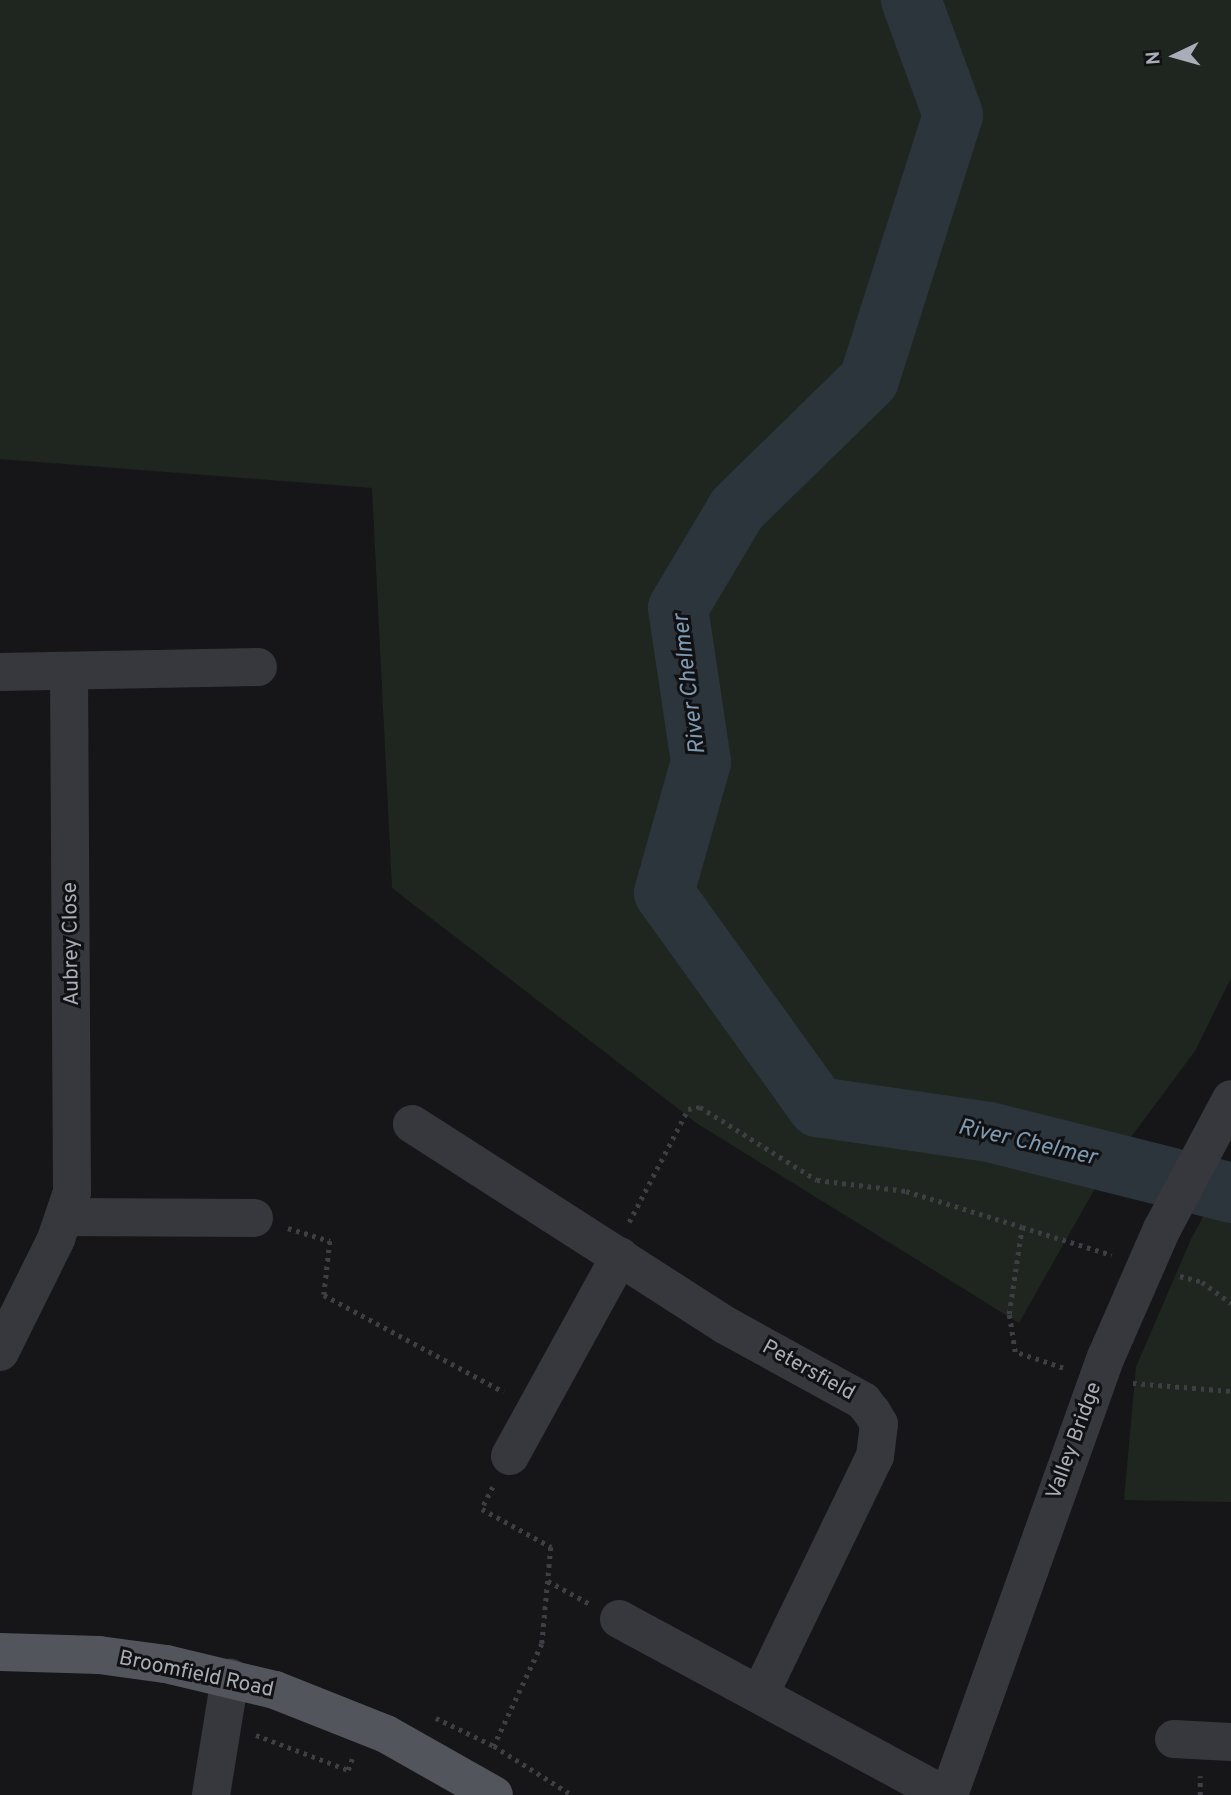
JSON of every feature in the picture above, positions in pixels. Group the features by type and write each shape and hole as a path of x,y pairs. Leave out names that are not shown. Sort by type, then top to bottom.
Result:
{"main road":[{"name":"Broomfield Road","path":"0,1652 99,1655 230,1678 365,1725 494,1795"}],"street":[{"path":"0,672 258,667"},
{"name":"Aubrey Close","path":"0,1352 66,1217 74,1167 69,671"},
{"name":"Valley Bridge","path":"947,1795 1102,1368 1162,1228 1231,1099"},
{"name":"Petersfield","path":"412,1124 725,1325 863,1401 879,1424 874,1455 760,1694"},
{"path":"66,1217 254,1218"},
{"path":"510,1455 620,1256"},
{"path":"619,1619 947,1795"},
{"path":"211,1795 230,1678"},
{"path":"1174,1739 1231,1742"}],"path":[{"path":"620,1256 624,1232 688,1109 700,1107 817,1180 906,1191 1117,1256"},
{"path":"254,1218 330,1241 324,1295 536,1409"},
{"path":"1022,1227 1009,1314 1015,1352 1231,1391"},
{"path":"1178,1275 1202,1282 1231,1303"},
{"path":"494,1746 541,1644 551,1547 482,1509 510,1455"},
{"path":"548,1581 619,1619"}],"shaded area":[{"path":"0,0 1231,0 1231,978 1195,1051 1102,1176 1019,1323 698,1124 392,888 372,488 0,459"},
{"path":"1164,1156 1231,1173 1231,1211 1145,1192"},
{"path":"1231,1166 1231,1502 1124,1500 1136,1367 1191,1239"}],"pier":[{"path":"1165,1153 1230,1169 1207,1208 1144,1195"}],"waterway":[{"name":"River Chelmer","path":"911,0 953,115 869,380 737,509 678,608 701,762 664,893 818,1107 989,1132 1231,1193"}]}
